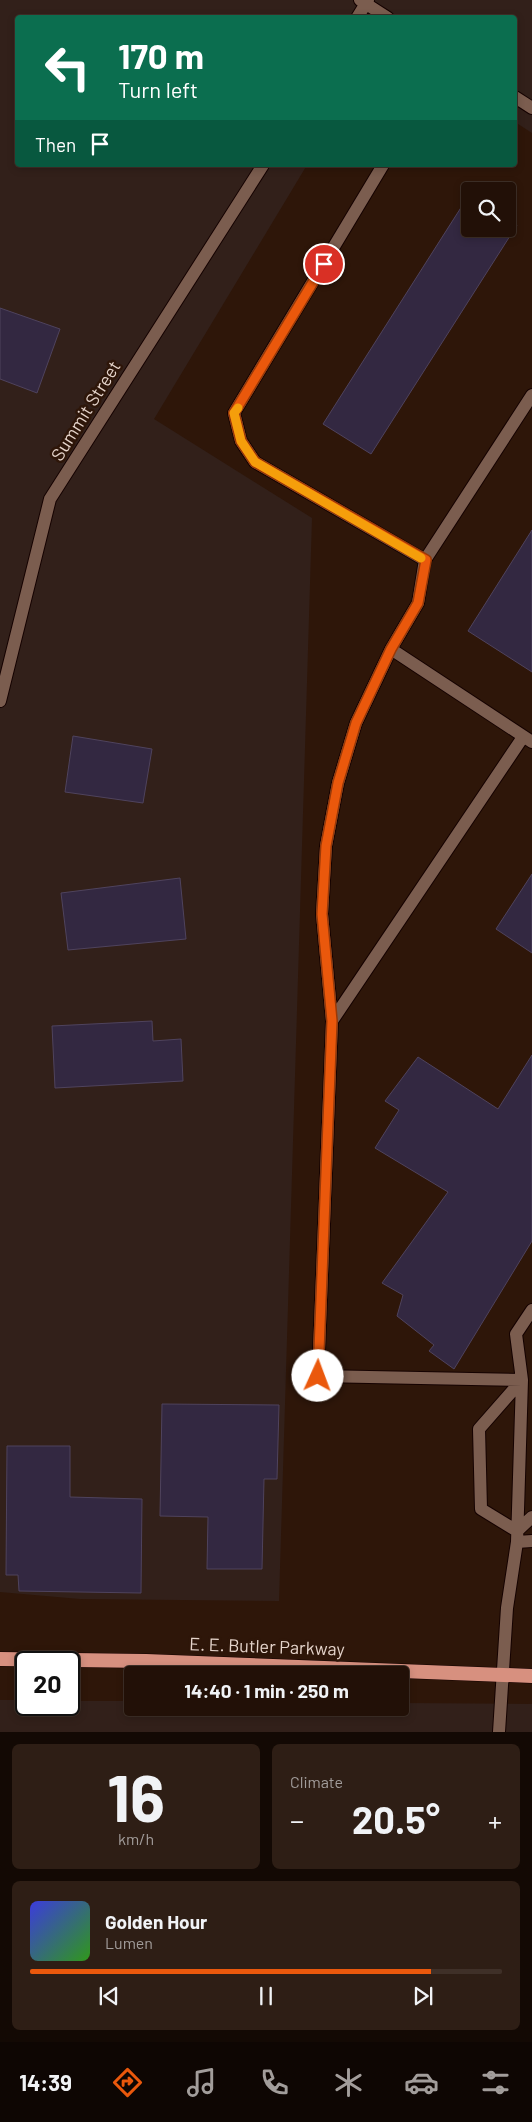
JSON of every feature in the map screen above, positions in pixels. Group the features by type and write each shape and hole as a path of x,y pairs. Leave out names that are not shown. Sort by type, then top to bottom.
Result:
{"highway":[{"name":"E. E. Butler Parkway","path":"0,1659 146,1661 532,1676"}],"street":[{"path":"358,15 364,1 384,15"},
{"path":"517,99 532,108"},
{"name":"Summit Street","path":"0,702 50,499 262,167"},
{"path":"382,167 234,413 241,441 255,462 426,560"},
{"path":"522,1380 318,1376 332,1021 322,914 326,846 338,783 356,723 391,649 418,603 426,560 532,395"},
{"path":"332,1021 528,740 391,649"},
{"path":"499,1732 507,1608 517,1536 522,1380 516,1334 532,1310"},
{"path":"522,1380 532,1394"},
{"path":"522,1380 479,1429 481,1509 517,1536 532,1541"},
{"path":"517,1536 532,1517"}],"shaded area":[{"path":"0,0 532,0 532,133 517,123 517,15 15,15 15,167 306,167 154,419 312,518 279,1601 80,1599 0,1592"},
{"path":"0,1700 15,1700 15,1716 80,1716 80,1701 124,1701 124,1716 409,1716 409,1703 532,1704 532,1732 0,1732"}],"building":[{"path":"461,208 461,237 509,237 371,454 323,424"},
{"path":"0,308 60,329 37,393 0,379"},
{"path":"532,530 532,672 468,631"},
{"path":"73,736 152,749 143,803 65,792"},
{"path":"532,874 532,953 496,929"},
{"path":"180,878 186,939 68,950 61,893"},
{"path":"152,1021 153,1041 181,1039 183,1081 55,1088 52,1026"},
{"path":"532,1055 532,1241 454,1369 429,1351 434,1345 397,1316 403,1295 382,1283 448,1192 375,1148 399,1110 385,1101 418,1057 498,1109"},
{"path":"162,1404 279,1405 277,1479 264,1479 262,1569 207,1569 208,1517 160,1516"},
{"path":"7,1446 70,1446 70,1497 142,1499 141,1593 19,1591 18,1575 6,1575"}],"slow traffic":[{"path":"238,408 234,413 241,441 255,462 421,558"}],"route":[{"path":"318,1376 332,1021 322,914 326,846 338,783 356,723 391,649 418,603 426,560 255,462 241,441 234,413 324,264"}]}
